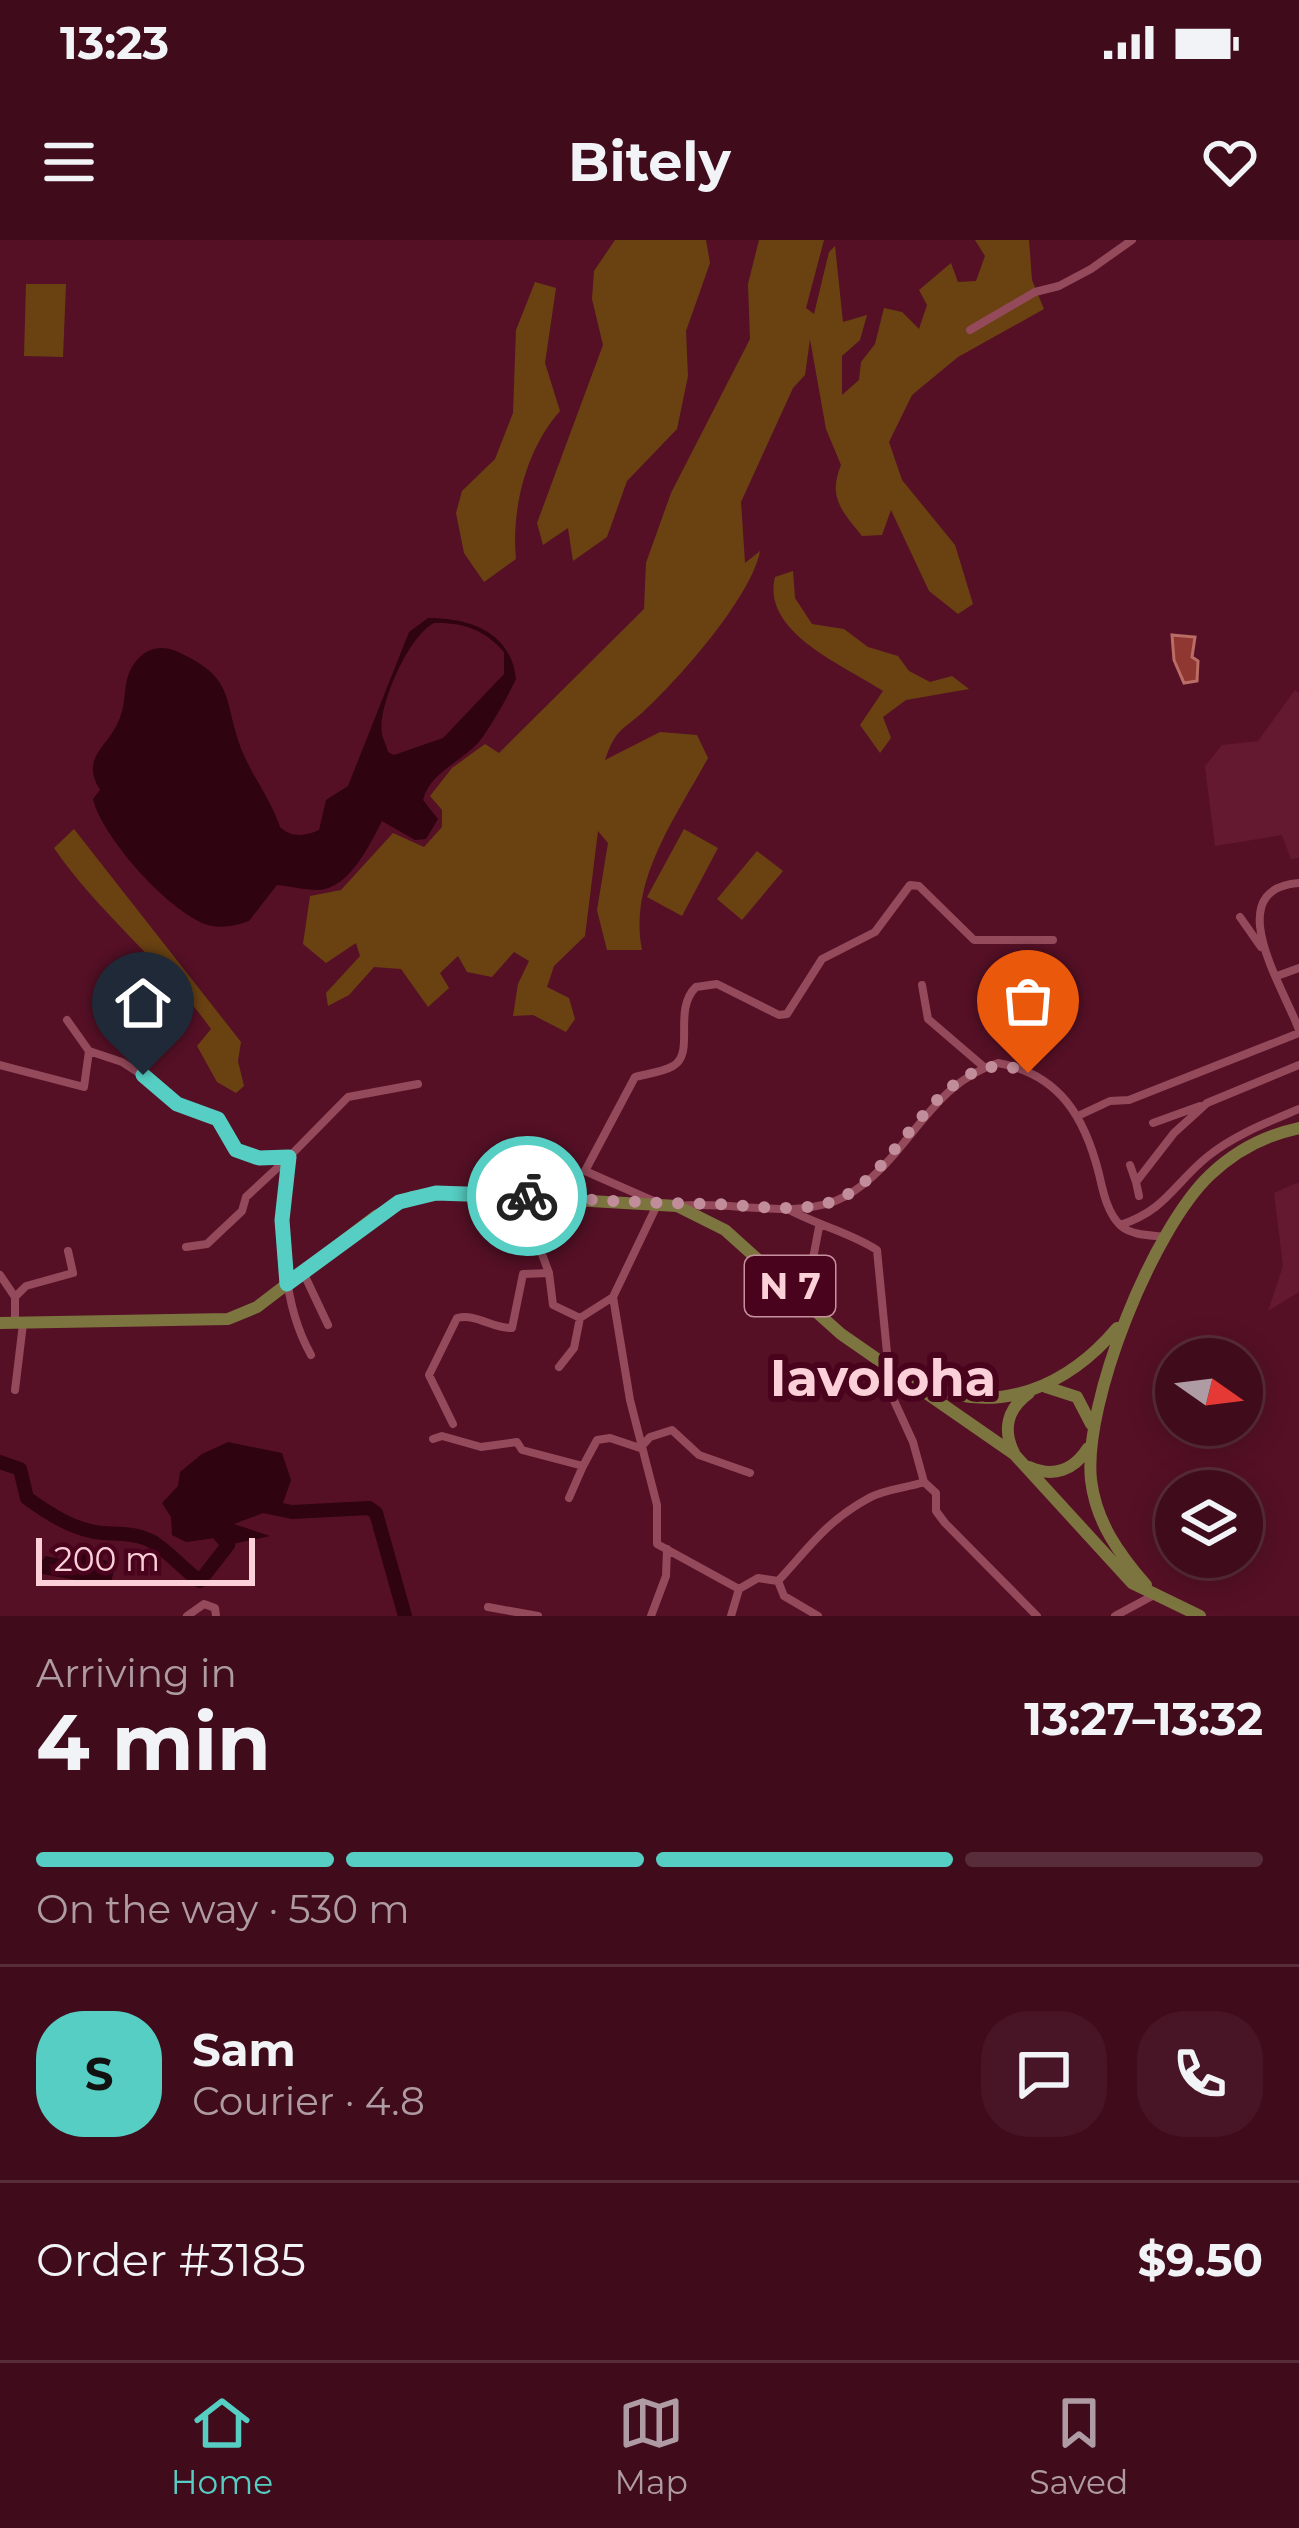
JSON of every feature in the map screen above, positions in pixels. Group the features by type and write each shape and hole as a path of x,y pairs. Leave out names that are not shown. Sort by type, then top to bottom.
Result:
{"main road":[{"path":"894,1369 1040,1472 1061,1471 1080,1460 1125,1318 1168,1237 1210,1175 1252,1145 1299,1128"},
{"name":"N 7","path":"13,1323 213,1322 244,1314 399,1202 436,1193 658,1203 714,1222 754,1251 841,1334 894,1369"},
{"path":"1125,1318 1082,1364 1017,1403 1008,1421 1018,1458 1114,1567 1154,1595 1199,1616"},
{"path":"894,1369 937,1389 980,1398 1036,1390 1072,1394 1086,1408 1091,1483 1103,1523 1114,1547 1154,1595"}],"street":[{"path":"970,330 1035,292 1091,269 1132,240"},
{"path":"1080,1115 1110,1100 1130,1100 1299,1031 1296,1011 1257,929 1263,903 1273,890 1299,884"},
{"path":"559,1366 574,1348 580,1318 614,1297 658,1203 585,1172 635,1077 674,1066 681,1057 685,1003 696,987 717,984 764,1009 787,1014 823,959 875,932 910,885 919,886 974,940 1053,940"},
{"path":"1240,917 1251,938 1267,952"},
{"path":"1277,976 1299,968"},
{"path":"922,985 928,1019 984,1067"},
{"path":"67,1019 89,1051 122,1062 162,1088 177,1104 218,1119 236,1150 259,1158 289,1157"},
{"path":"0,1065 84,1087 89,1051"},
{"path":"676,1206 804,1207 844,1197 879,1167 952,1087 998,1063 1028,1073 1080,1115 1106,1201 1120,1225 1135,1234 1168,1237"},
{"path":"1153,1123 1299,1064"},
{"path":"186,1247 207,1244 242,1211 246,1197 349,1096 418,1084"},
{"path":"1136,1181 1174,1133 1208,1103"},
{"path":"1120,1225 1166,1202 1220,1149 1299,1108"},
{"path":"289,1157 282,1220 287,1284 296,1328 310,1355"},
{"path":"1130,1165 1139,1196"},
{"path":"520,1196 549,1274 553,1305 580,1318"},
{"path":"783,1207 819,1227 854,1235 877,1250 894,1369 891,1394 913,1442 924,1483 936,1493 935,1511 1037,1616"},
{"path":"815,1285 812,1264 819,1227"},
{"path":"15,1297 26,1286 73,1273 68,1251"},
{"path":"302,1272 328,1325"},
{"path":"453,1424 429,1376 458,1318 471,1316 493,1327 512,1328 523,1274 549,1274"},
{"path":"0,1275 15,1297 15,1390"},
{"path":"614,1297 640,1448 657,1504 657,1544 739,1589"},
{"path":"640,1448 650,1437 672,1430 699,1455 750,1473"},
{"path":"433,1439 442,1436 481,1447 518,1442 522,1450 583,1466"},
{"path":"569,1498 596,1440 610,1438 640,1448"},
{"path":"778,1581 811,1539 871,1496 924,1483"},
{"path":"651,1616 666,1576 667,1549"},
{"path":"731,1616 739,1589 758,1578 778,1581"},
{"path":"778,1581 784,1597 818,1616"},
{"path":"1115,1616 1154,1595"},
{"path":"187,1616 204,1604 215,1608 216,1616"},
{"path":"488,1607 538,1616"}],"shaded area":[{"path":"615,240 706,240 710,263 686,331 688,376 677,429 627,481 607,537 573,561 568,528 543,545 537,523 603,345 592,299 594,271"},
{"path":"759,240 824,240 806,308 814,314 829,252 835,246 843,322 867,315 860,340 842,356 842,395 859,380 861,362 875,344 884,308 902,312 919,329 927,305 919,290 951,263 958,282 976,281 985,256 975,240 1029,240 1032,280 1044,309 958,357 912,395 889,442 902,480 955,545 973,604 958,614 929,591 891,510 882,535 862,536 843,511 836,495 841,465 826,429 810,339 805,375 793,388 741,502 745,563 760,551 754,569 712,636 659,697 620,731 605,760 660,732 697,735 708,758 648,874 640,924 642,950 607,950 597,910 608,843 598,831 585,936 554,966 547,987 569,998 575,1019 566,1032 533,1015 513,1016 518,984 529,961 514,952 492,977 467,972 458,956 440,973 449,988 428,1007 401,969 374,967 349,995 328,1006 326,993 360,956 356,943 326,963 303,944 310,896 341,890 393,833 424,847 442,827 442,810 430,796 452,768 485,744 499,753 644,609 646,563 671,493 750,339 748,284"},
{"path":"535,282 556,288 545,363 560,411 538,443 523,481 516,559 484,582 464,553 456,513 462,491 495,459 513,413 516,330"},
{"path":"26,284 66,284 63,357 24,356"},
{"path":"793,571 795,598 812,624 844,629 868,647 898,656 909,671 930,682 952,676 969,689 906,700 883,717 891,738 880,753 860,725 883,691 810,646 781,615 774,597 775,577"},
{"path":"428,618 473,625 506,650 516,679 482,738 427,790 423,800 438,819 426,839 415,840 382,821 357,864 339,882 317,890 277,885 249,921 222,927 196,920 178,908 109,833 93,799 100,790 94,761 119,720 128,675 141,656 167,648 211,672 225,693 243,753 280,827 304,835 319,830 326,800 348,786 409,632","holes":["445,623 473,629 497,644 504,652 504,674 443,738 394,755 388,752 382,734 390,690 405,656 424,630"]},
{"path":"1295,690 1299,693 1299,858 1291,859 1282,835 1215,846 1205,766 1222,745 1258,741"},
{"path":"74,829 241,1042 238,1061 244,1086 236,1093 217,1082 197,1046 211,1029 54,848"},
{"path":"684,829 718,848 682,916 647,897"},
{"path":"757,851 783,871 742,920 717,899"},
{"path":"1299,1182 1299,1292 1268,1311 1283,1266 1274,1193"},
{"path":"228,1442 282,1453 291,1480 282,1506 234,1524 270,1536 228,1545 215,1538 186,1542 172,1535 171,1517 162,1503 178,1486 180,1472 202,1454"},
{"path":"82,1547 96,1558 116,1563 110,1586 36,1573 45,1556 67,1560"}],"building":[{"path":"1172,635 1195,637 1192,657 1198,661 1197,681 1184,683 1174,660"}],"waterway":[{"path":"0,1462 20,1469 27,1498 53,1516 93,1532 149,1540 200,1581 228,1545 218,1533"},
{"path":"263,1506 292,1512 369,1508 376,1513 405,1616"}],"way so far":[{"path":"527,1196 676,1206 820,1204 844,1197 866,1180 926,1112 971,1072 998,1063 1028,1073"}],"district":[{"name":"Iavoloha","path":"883,1378"}],"route":[{"path":"143,1075 177,1104 218,1119 236,1150 259,1158 289,1157 282,1220 287,1284 376,1216 412,1197 436,1193 527,1196"}]}
